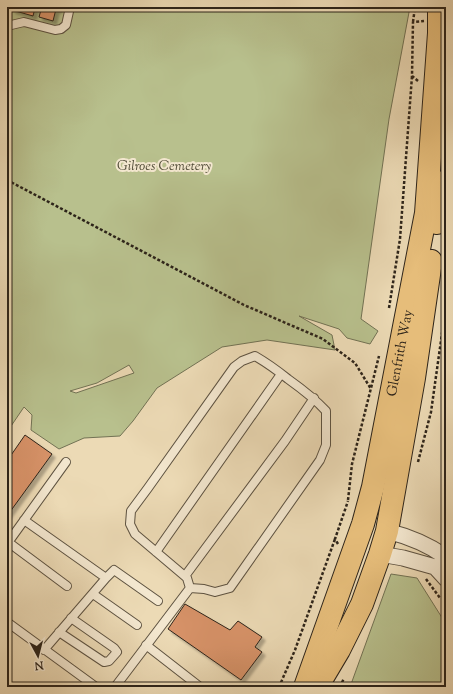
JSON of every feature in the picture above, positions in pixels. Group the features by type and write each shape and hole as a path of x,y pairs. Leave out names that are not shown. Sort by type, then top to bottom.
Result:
{"highway":[{"name":"Glenfrith Way","path":"310,684 363,524 375,479 426,213 442,41 439,7"},
{"path":"426,213 446,117"},
{"name":"Glenfrith Way","path":"310,684 375,550 387,531 414,378 438,219 446,181"},
{"path":"363,524 375,550"}],"street":[{"path":"387,531 400,534 437,550 446,557"},
{"path":"375,550 435,567 446,579"}],"lane":[{"path":"7,26 24,22 55,30 61,29 66,25 70,7"},
{"path":"115,687 190,588 188,578 135,534 130,524 131,511 234,367 242,361 255,356 266,362 314,398 326,411 326,445 320,460 230,588 215,592 204,589 190,588"},
{"path":"156,552 281,374"},
{"path":"185,576 314,398"},
{"path":"66,462 8,543 67,586"},
{"path":"24,520 106,578"},
{"path":"44,650 114,570 158,601"},
{"path":"93,594 137,625"},
{"path":"59,632 104,662 109,661 117,652 114,648 71,618"},
{"path":"7,622 96,687"},
{"path":"146,645 200,687"}],"path":[{"path":"413,22 415,7"},
{"path":"388,309 400,239 412,76"},
{"path":"7,180 244,305 323,339 355,363 371,389"},
{"path":"348,500 352,464 380,354"},
{"path":"279,687 295,650 335,539"},
{"path":"423,576 440,598 446,597"}],"green space":[{"name":"Gilroes Cemetery","path":"7,7 410,7 389,119 361,319 378,331 370,344 347,338 339,329 299,316 332,335 335,350 267,340 222,347 157,388 120,436 84,438 59,449 31,430 32,415 24,407 7,432","holes":["129,365 134,373 76,393 70,391 97,383"]},
{"path":"391,574 417,578 446,624 446,687 350,687"}],"building":[{"path":"13,7 59,7 58,10 56,9 53,21 39,17 41,10 35,8 33,16 12,10"},
{"path":"25,435 52,454 7,516 7,461"},
{"path":"185,604 230,630 238,621 262,637 255,647 262,652 241,680 168,629"}]}
